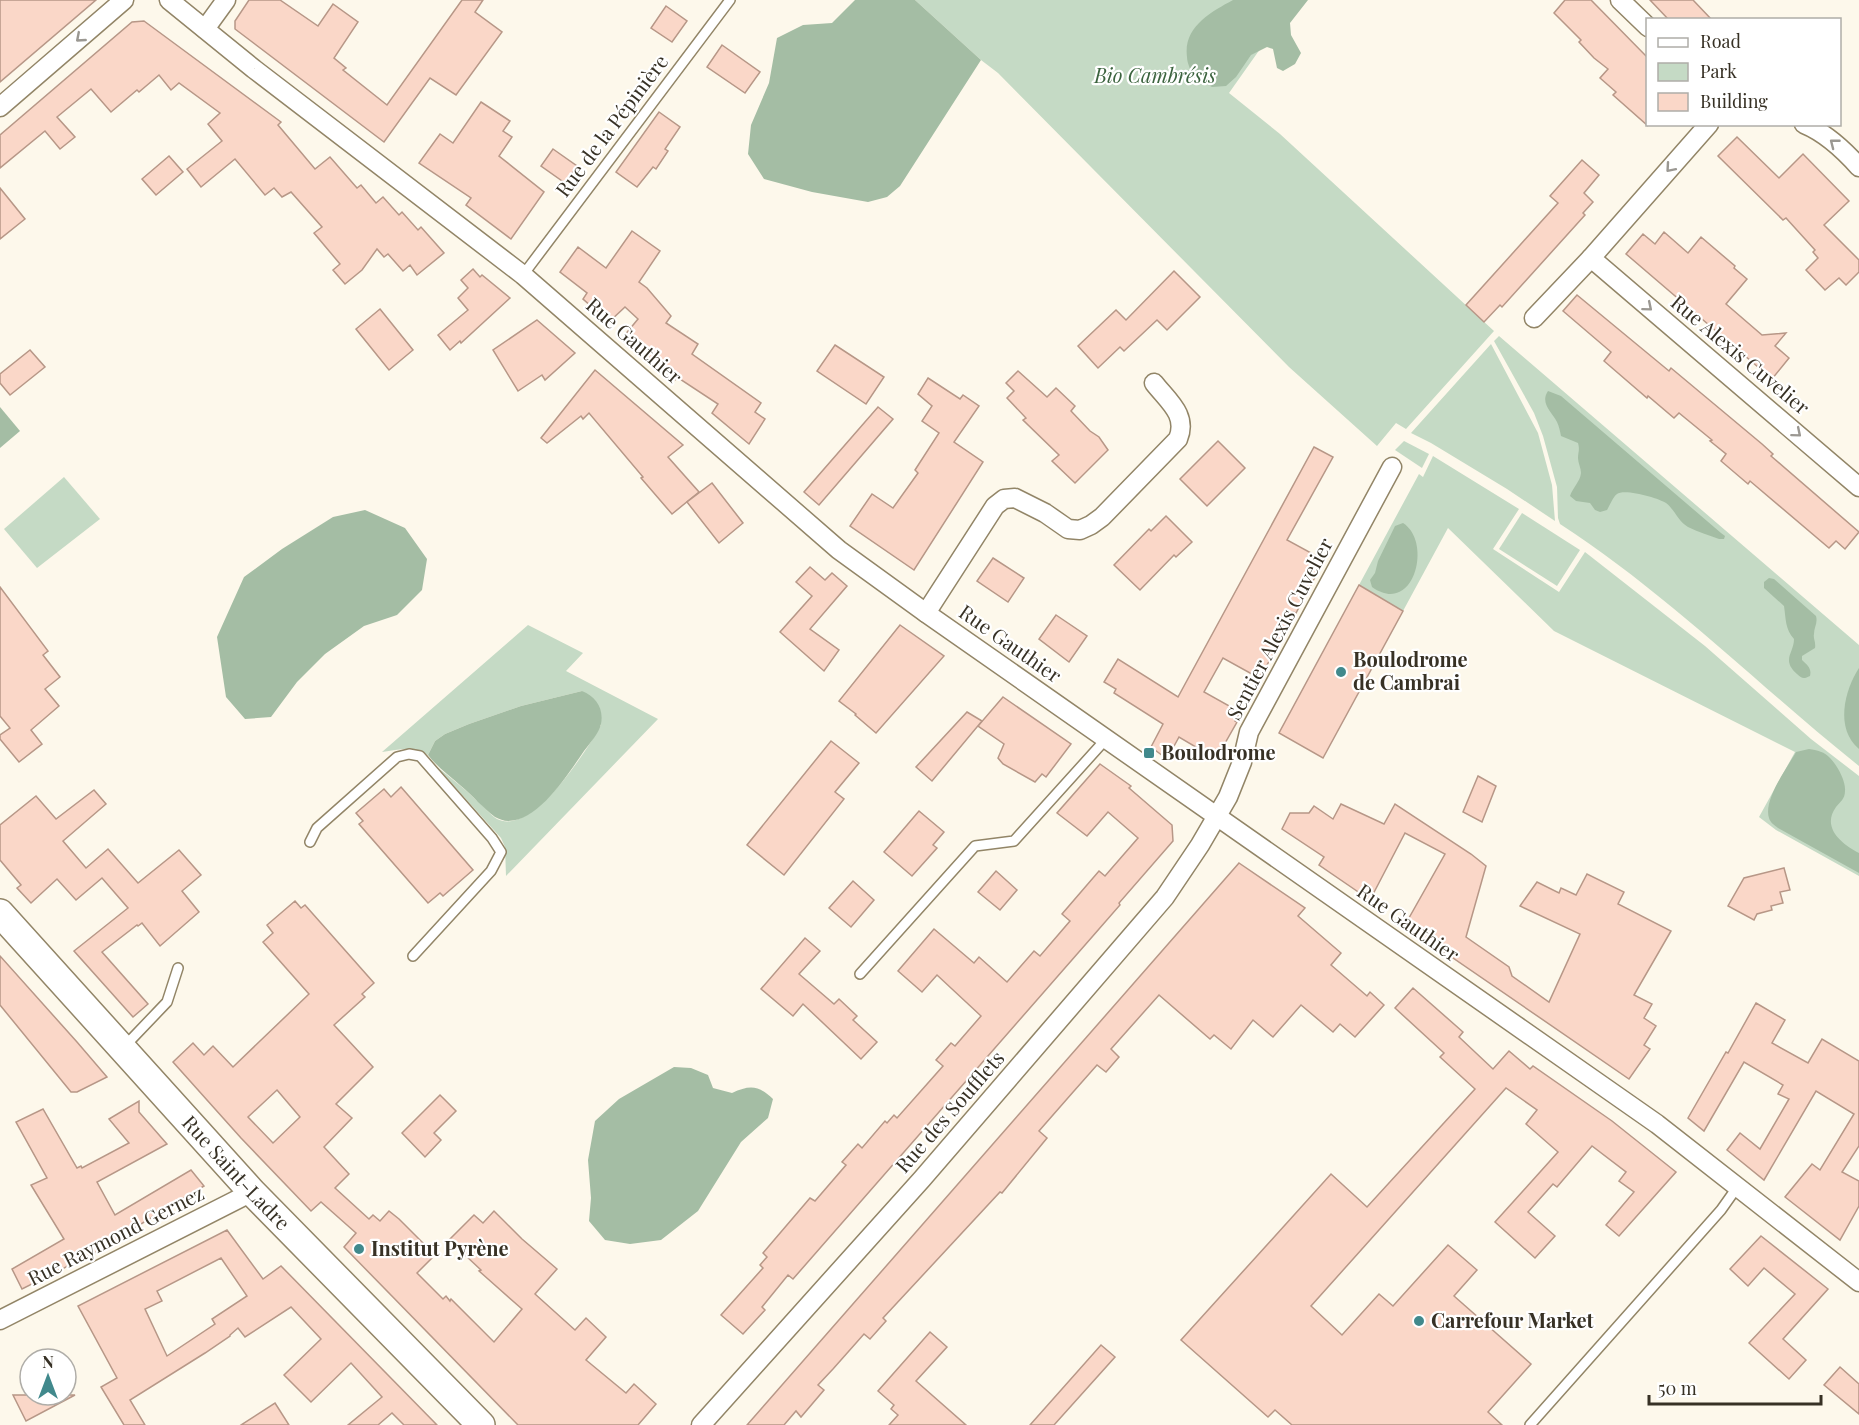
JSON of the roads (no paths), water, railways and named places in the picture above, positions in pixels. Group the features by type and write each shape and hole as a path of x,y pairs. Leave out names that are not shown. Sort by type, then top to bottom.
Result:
{"street":[{"path":"0,107 124,0"},
{"name":"Rue Gauthier","path":"169,0 254,69 523,275 839,550 1216,817 1634,1108 1738,1186 1859,1282"},
{"path":"206,29 226,0"},
{"path":"1620,0 1646,26"},
{"path":"1534,318 1591,258 1707,126"},
{"path":"1808,126 1836,144 1859,167"},
{"name":"Rue Alexis Cuvelier","path":"1591,258 1859,487"},
{"path":"926,613 994,506 1004,499 1016,498 1045,513 1068,529 1080,530 1102,517 1178,439 1182,430 1182,421 1178,412 1154,383"},
{"name":"Sentier Alexis Cuvelier","path":"1216,817 1228,797 1242,762 1249,732 1392,467"},
{"name":"Rue des Soufflets","path":"701,1425 922,1179 1166,897 1216,817"},
{"name":"Rue Saint-Ladre","path":"0,913 252,1192 481,1425"},
{"name":"Rue Raymond Gernez","path":"0,1320 252,1192"}],"lane":[{"name":"Rue de la Pépinière","path":"523,275 730,0"},
{"path":"860,974 975,846 1014,841 1106,739"},
{"path":"310,842 316,828 397,758 409,754 420,756 492,838 501,852 491,871 413,956"},
{"path":"122,1049 168,1002 178,968"},
{"path":"1530,1425 1714,1217 1738,1186"}],"place":[{"name":"Boulodrome de Cambrai","path":"1341,672"},
{"name":"Boulodrome","path":"1149,753"},
{"name":"Institut Pyrène","path":"359,1249"},
{"name":"Carrefour Market","path":"1419,1321"}],"park label":[{"name":"Bio Cambrésis","path":"1155,76"}]}
